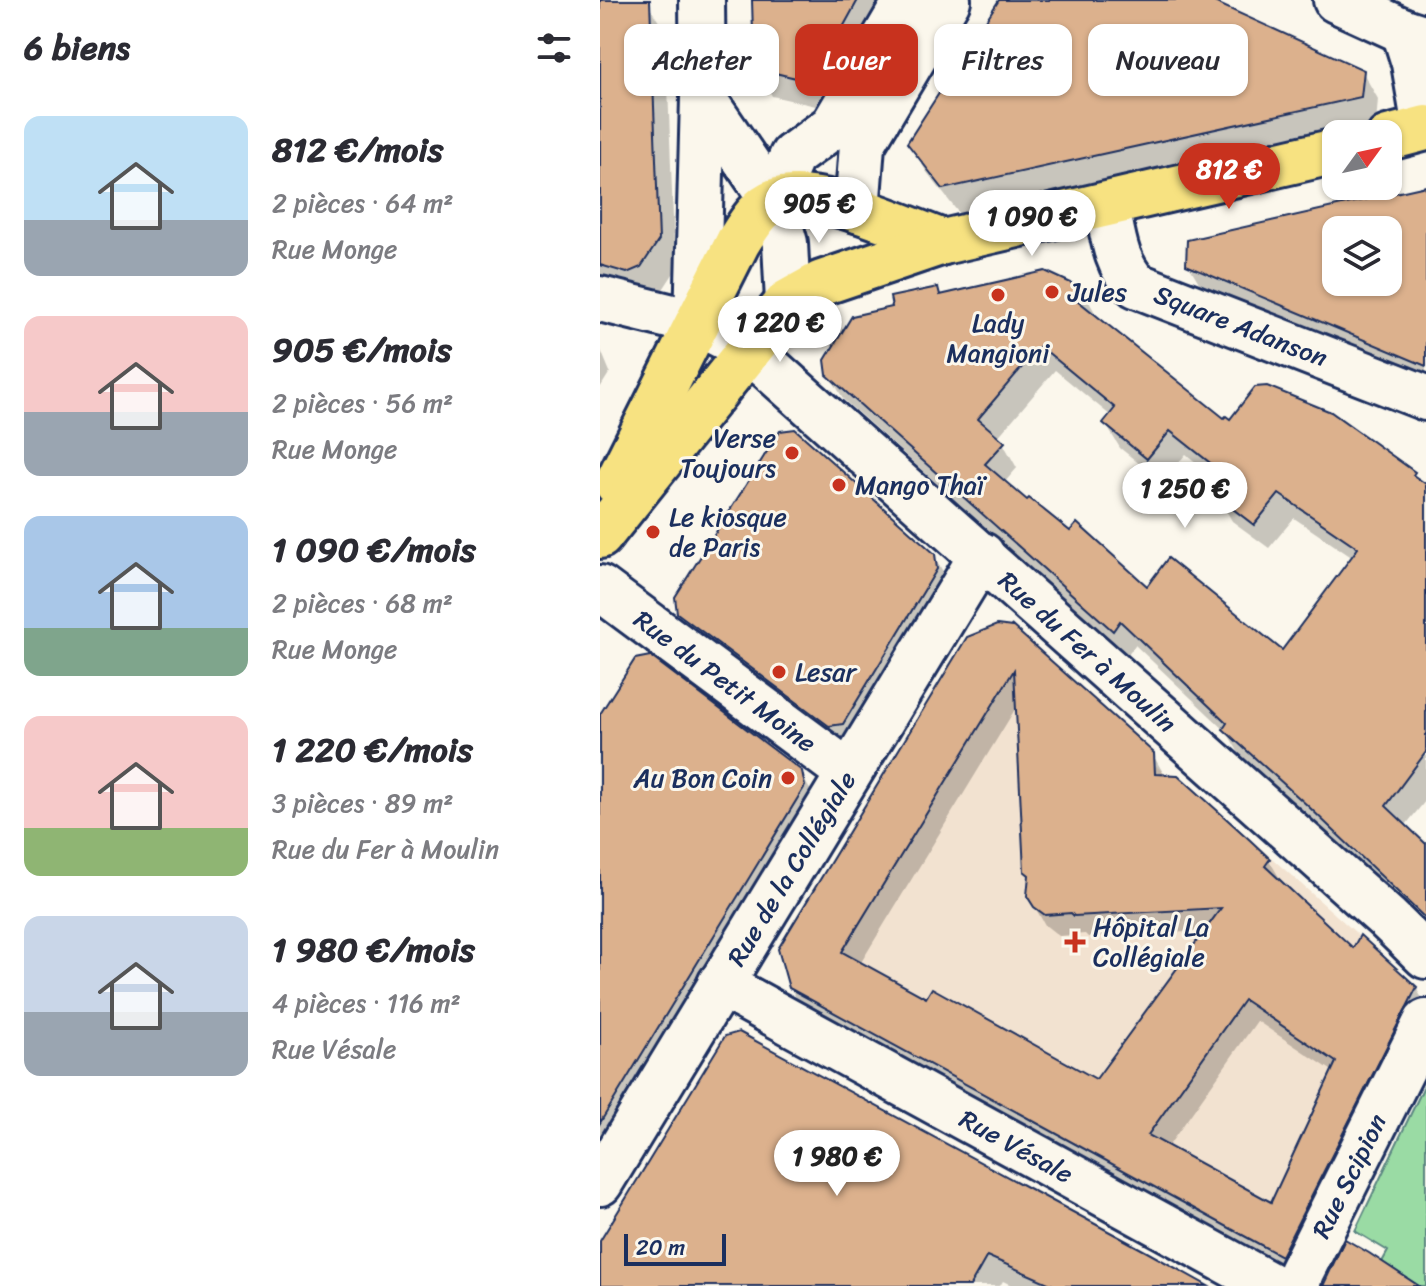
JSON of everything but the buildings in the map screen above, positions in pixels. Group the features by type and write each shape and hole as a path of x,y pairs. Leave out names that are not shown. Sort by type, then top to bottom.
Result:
{"main road":[{"path":"600,536 788,302 822,283 943,242 1322,154"},
{"path":"600,518 738,242 752,220 773,201 801,197 857,210 943,242"}],"street":[{"path":"697,323 703,98 702,0"},
{"path":"773,201 792,156 833,126 907,0"},
{"path":"857,210 862,145 948,0"},
{"path":"1336,0 1418,52 1413,131"},
{"path":"703,98 773,201 785,243 788,302"},
{"name":"Square Adanson","path":"1107,206 1117,254 1124,271 1136,285 1426,398"},
{"name":"Rue du Fer à Moulin","path":"600,299 697,323 748,349 982,555 1426,956"},
{"name":"Rue de la Collégiale","path":"600,1183 982,555"},
{"name":"Rue du Petit Moine","path":"600,588 849,773"},
{"name":"Rue Vésale","path":"720,984 1272,1286"},
{"name":"Rue Scipion","path":"1297,1286 1301,1272 1426,1022"}],"shaded area":[{"name":"Hôpital La Collégiale","path":"997,625 1016,629 1154,753 1155,765 1165,774 1178,775 1417,987 1288,1260 789,988 778,949 966,638 971,641 981,630"}],"green space":[{"path":"1426,1082 1426,1286 1419,1286 1382,1262 1388,1251 1355,1231"}],"place":[{"name":"Jules","path":"1052,292"},
{"name":"Lady Mangioni","path":"998,295"},
{"name":"Verse Toujours","path":"792,453"},
{"name":"Mango Thaï","path":"839,485"},
{"name":"Le kiosque de Paris","path":"653,532"},
{"name":"Lesar","path":"779,672"},
{"name":"Au Bon Coin","path":"788,778"},
{"name":"Hôpital La Collégiale","path":"1075,942"}]}
